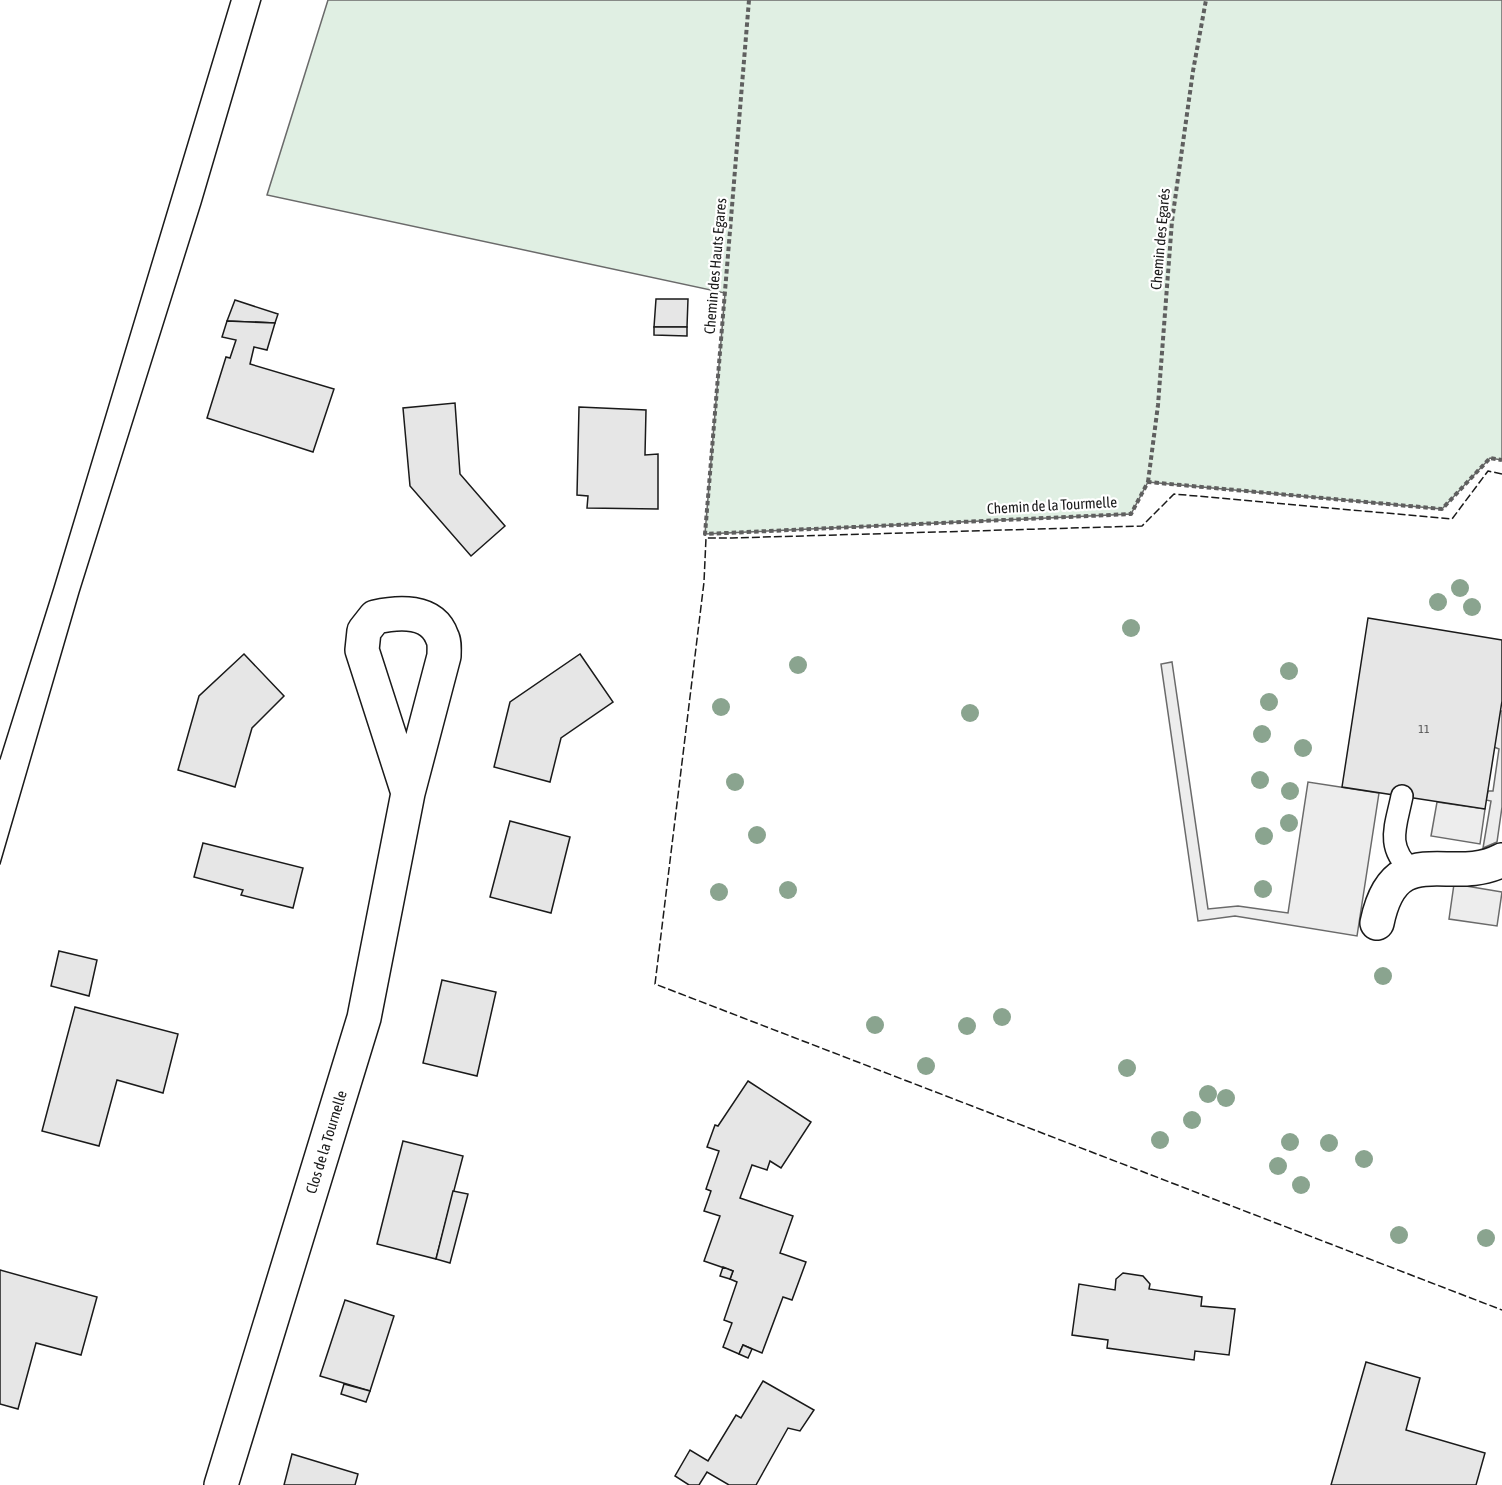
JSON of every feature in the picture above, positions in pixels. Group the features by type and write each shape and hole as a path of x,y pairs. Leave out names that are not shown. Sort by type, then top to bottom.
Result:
{"street":[{"name":"Clos de la Tournelle","path":"221,1485 364,1018 408,793 444,656 443,638 434,624 424,617 409,613 393,613 375,617 364,631 362,650 408,793"},
{"path":"1377,923 1379,912 1391,886 1411,870 1471,869 1496,864 1502,860"}],"lane":[{"path":"1402,796 1393,838 1399,859 1411,870"}],"path":[{"name":"Chemin des Hauts Egares","path":"705,534 749,0"},
{"name":"Chemin des Egarés","path":"1148,482 1158,405 1172,221 1193,71 1206,0"},
{"path":"1148,482 1442,509 1490,458 1502,460"},
{"name":"Chemin de la Tourmelle","path":"705,534 1131,514 1148,482"}],"green space":[{"path":"328,0 1502,0 1502,460 1490,458 1442,509 1148,482 1131,514 705,534 725,293 267,195"}],"shaded area":[{"path":"1172,662 1208,909 1238,906 1288,913 1308,782 1379,793 1357,936 1235,916 1198,921 1161,664"},
{"path":"1500,711 1502,711 1502,807 1497,842 1483,848 1491,801 1486,800 1488,791 1493,791 1499,749 1494,747"},
{"path":"1437,802 1485,809 1480,844 1431,836"},
{"path":"1454,884 1502,892 1497,926 1449,919"}],"building":[{"path":"656,299 688,299 687,327 654,327"},
{"path":"235,300 278,314 275,323 227,321"},
{"path":"227,321 275,323 267,350 254,347 250,364 334,389 313,452 207,418 226,357 230,358 236,340 222,337"},
{"path":"654,327 687,327 687,336 654,335"},
{"path":"455,403 460,474 505,526 471,556 410,486 403,408"},
{"path":"579,407 646,410 645,455 658,454 658,509 587,508 588,496 577,495"},
{"path":"1368,618 1502,640 1502,701 1485,809 1342,787"},
{"path":"244,654 284,696 252,728 235,787 178,770 199,696"},
{"path":"580,654 613,702 561,738 550,782 494,767 510,702"},
{"path":"510,821 570,837 551,913 490,897"},
{"path":"203,843 303,868 293,908 241,895 243,890 194,877"},
{"path":"59,951 97,960 89,996 51,986"},
{"path":"442,980 496,992 477,1076 423,1063"},
{"path":"75,1007 178,1034 163,1093 117,1080 99,1146 42,1131"},
{"path":"748,1081 811,1122 781,1168 770,1161 767,1170 752,1165 740,1198 793,1216 780,1253 806,1262 792,1300 783,1297 762,1353 743,1345 739,1354 723,1347 732,1323 724,1320 737,1282 730,1279 733,1271 704,1261 720,1216 704,1211 711,1191 706,1189 719,1151 707,1147 715,1125 718,1126"},
{"path":"403,1141 463,1156 436,1259 377,1244"},
{"path":"453,1191 468,1194 450,1263 436,1259"},
{"path":"723,1267 733,1271 730,1279 720,1276"},
{"path":"0,1270 97,1297 81,1355 36,1343 18,1409 0,1404"},
{"path":"1123,1273 1143,1276 1150,1284 1149,1289 1202,1297 1201,1306 1235,1309 1229,1355 1195,1351 1194,1360 1107,1348 1108,1340 1072,1335 1079,1284 1115,1290 1116,1279"},
{"path":"345,1300 394,1316 370,1391 320,1376"},
{"path":"743,1345 752,1349 748,1358 739,1354"},
{"path":"1366,1362 1420,1378 1406,1430 1485,1453 1476,1485 1331,1485"},
{"path":"763,1381 814,1410 800,1431 788,1428 756,1485 729,1485 707,1472 699,1485 689,1485 675,1476 690,1450 708,1461 736,1415 741,1418"},
{"path":"344,1384 370,1391 366,1402 341,1394"},
{"path":"292,1454 358,1474 355,1485 284,1485"}],"tram line":[{"path":"0,759 231,0"},
{"path":"0,864 79,593 201,204 261,0"}],"fence":[{"path":"1502,474 1488,471 1452,519 1174,494 1142,526 706,538 704,582 655,984 1502,1310"}]}
